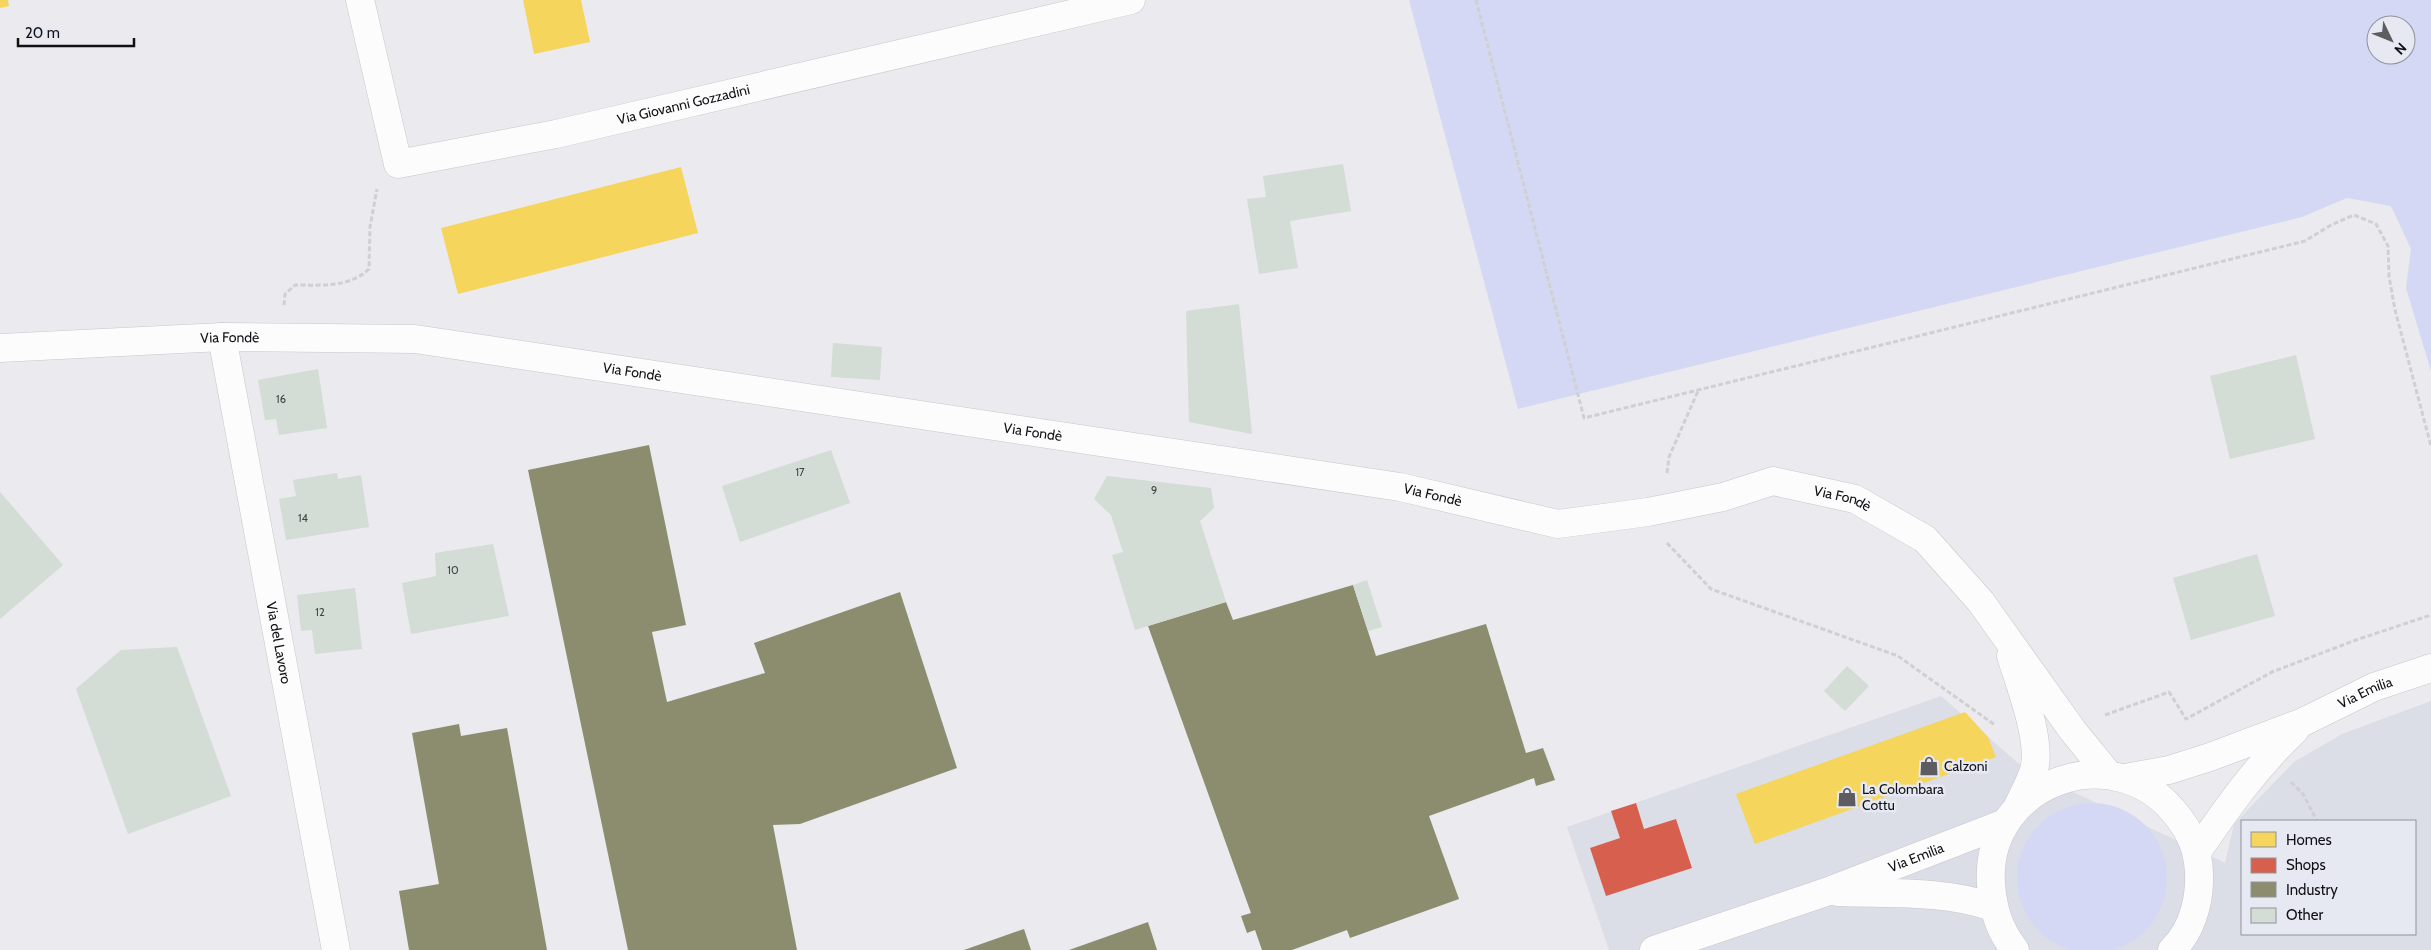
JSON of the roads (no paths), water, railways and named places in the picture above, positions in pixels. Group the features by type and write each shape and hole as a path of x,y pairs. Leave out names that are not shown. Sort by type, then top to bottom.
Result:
{"street":[{"name":"Via Giovanni Gozzadini","path":"360,0 398,164 556,134 1131,0"},
{"name":"Via Fondè","path":"0,348 222,337 415,339 1400,487 1558,524 1723,497 1773,481 1855,499 1925,539 1981,602 2073,731 2117,776"},
{"name":"Via del Lavoro","path":"222,337 336,950"},
{"name":"Via Fondè","path":"2003,631 2028,710 2036,754 2034,770 2012,815"},
{"name":"Via Emilia","path":"2015,950 2001,930 1993,908 1990,864 1995,843 2012,815 2037,791 2060,780 2083,774 2117,776 2169,770 2210,757 2303,722 2374,687 2431,668"},
{"name":"Via Emilia","path":"2197,852 2238,791 2268,756 2303,722"},
{"name":"Via Emilia","path":"2117,776 2149,789 2171,806 2186,828 2197,852 2199,895 2191,921 2178,945 2172,950"},
{"name":"Via Emilia","path":"1654,950 1826,892 2012,815"},
{"name":"Via Emilia","path":"1826,892 1948,896 1971,900 1993,908"}],"place":[{"name":"Calzoni","path":"1929,766"},
{"name":"La Colombara Cottu","path":"1847,797"}]}
